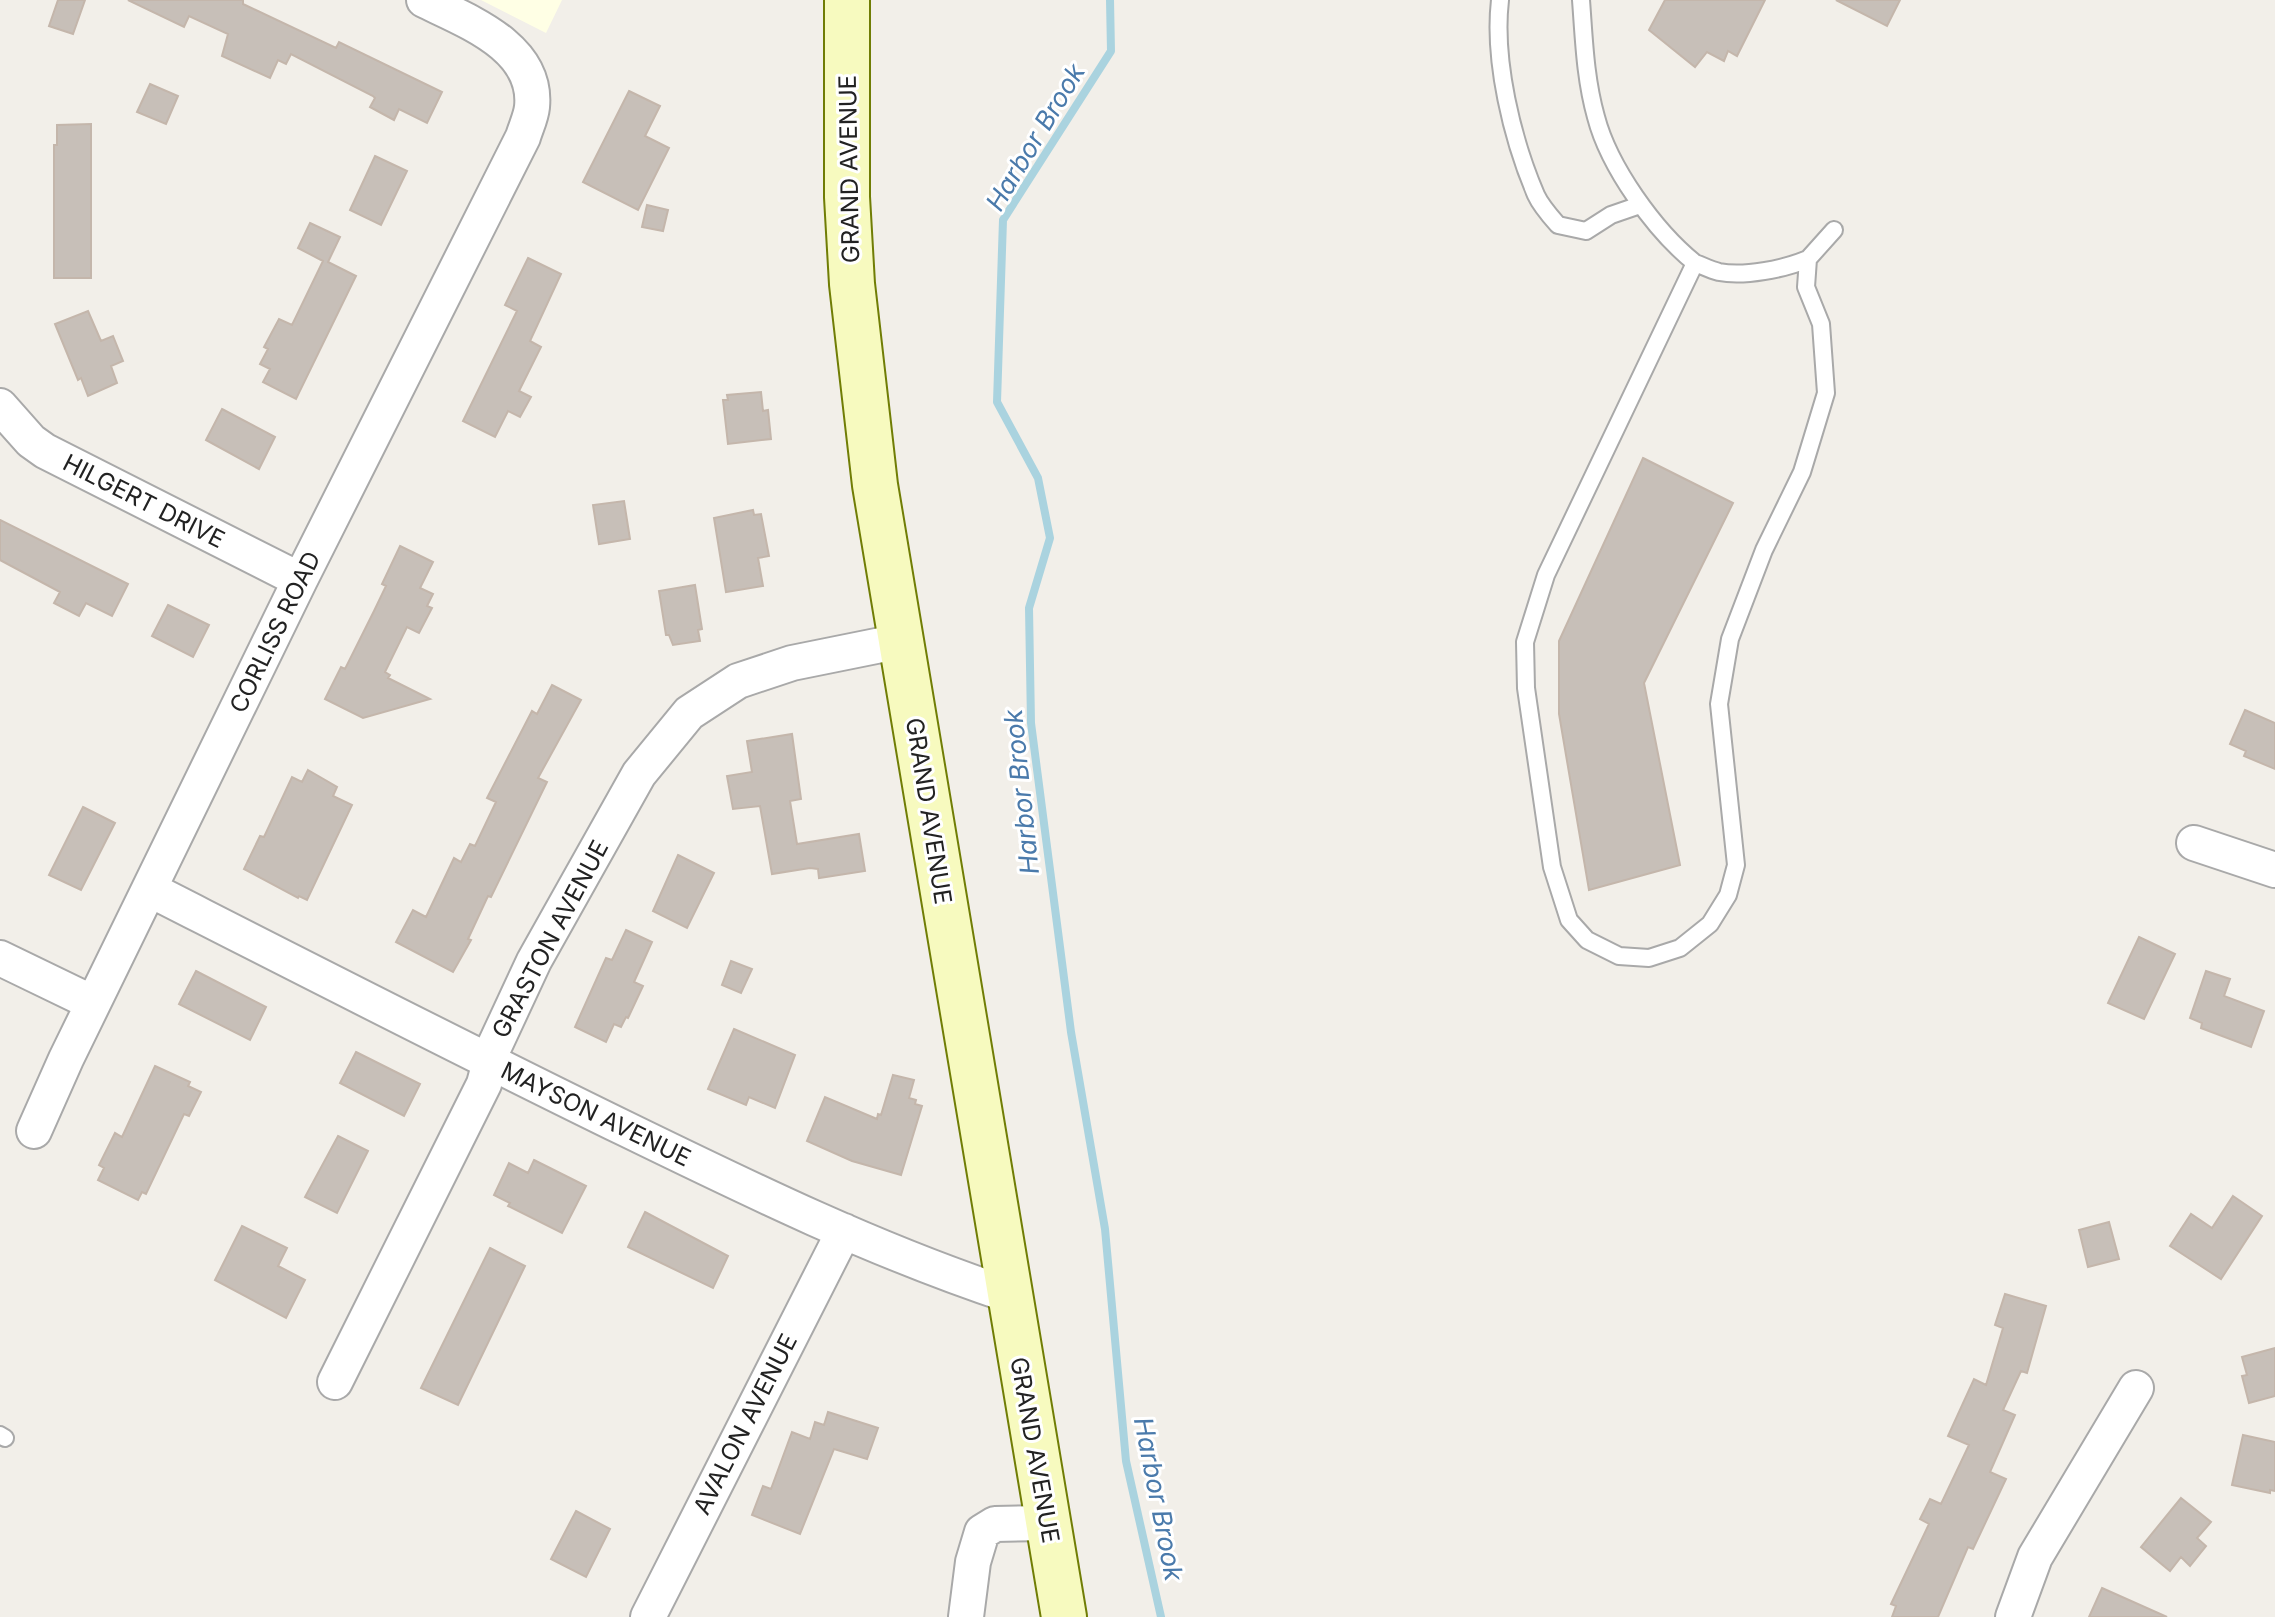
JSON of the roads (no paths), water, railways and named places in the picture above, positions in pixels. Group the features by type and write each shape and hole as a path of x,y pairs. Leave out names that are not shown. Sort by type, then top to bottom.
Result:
{"street":[{"name":"CORLISS ROAD","path":"34,1131 93,1003 300,580 523,137 532,105 528,77 517,56 481,28 424,0"},
{"name":"GRAND AVENUE","path":"847,0 847,197 852,284 875,485 1064,1617"},
{"name":"HILGERT DRIVE","path":"0,406 31,441 45,451 300,580"},
{"name":"GRASTON AVENUE","path":"335,1382 484,1084 494,1047 534,961 639,774 689,713 738,681 792,663 901,641"},
{"path":"2194,843 2275,870"},
{"name":"MAYSON AVENUE","path":"149,889 490,1062 766,1197 934,1270 1009,1295"},
{"path":"0,958 93,1003"},
{"name":"AVALON AVENUE","path":"648,1617 844,1231"},
{"path":"2013,1617 2035,1557 2136,1388"},
{"path":"966,1617 973,1562 982,1532 995,1524 1047,1523"}],"lane":[{"path":"1500,0 1498,18 1507,109 1537,198 1558,225 1586,231 1611,215 1640,205"},
{"path":"1581,0 1585,61 1596,119 1640,205 1674,247 1695,263 1720,272 1768,270 1808,259 1834,230"},
{"path":"1695,263 1546,575 1525,642 1526,688 1552,867 1569,920 1587,940 1619,956 1649,958 1680,948 1710,924 1728,895 1736,865 1719,704 1730,639 1764,550 1802,472 1826,393 1821,324 1806,287 1808,259"}],"waterway":[{"name":"Harbor Brook","path":"1110,0 1111,51 1003,220 997,402 1038,478 1050,538 1029,608 1031,723 1071,1032 1105,1229 1126,1461 1161,1617"}]}
